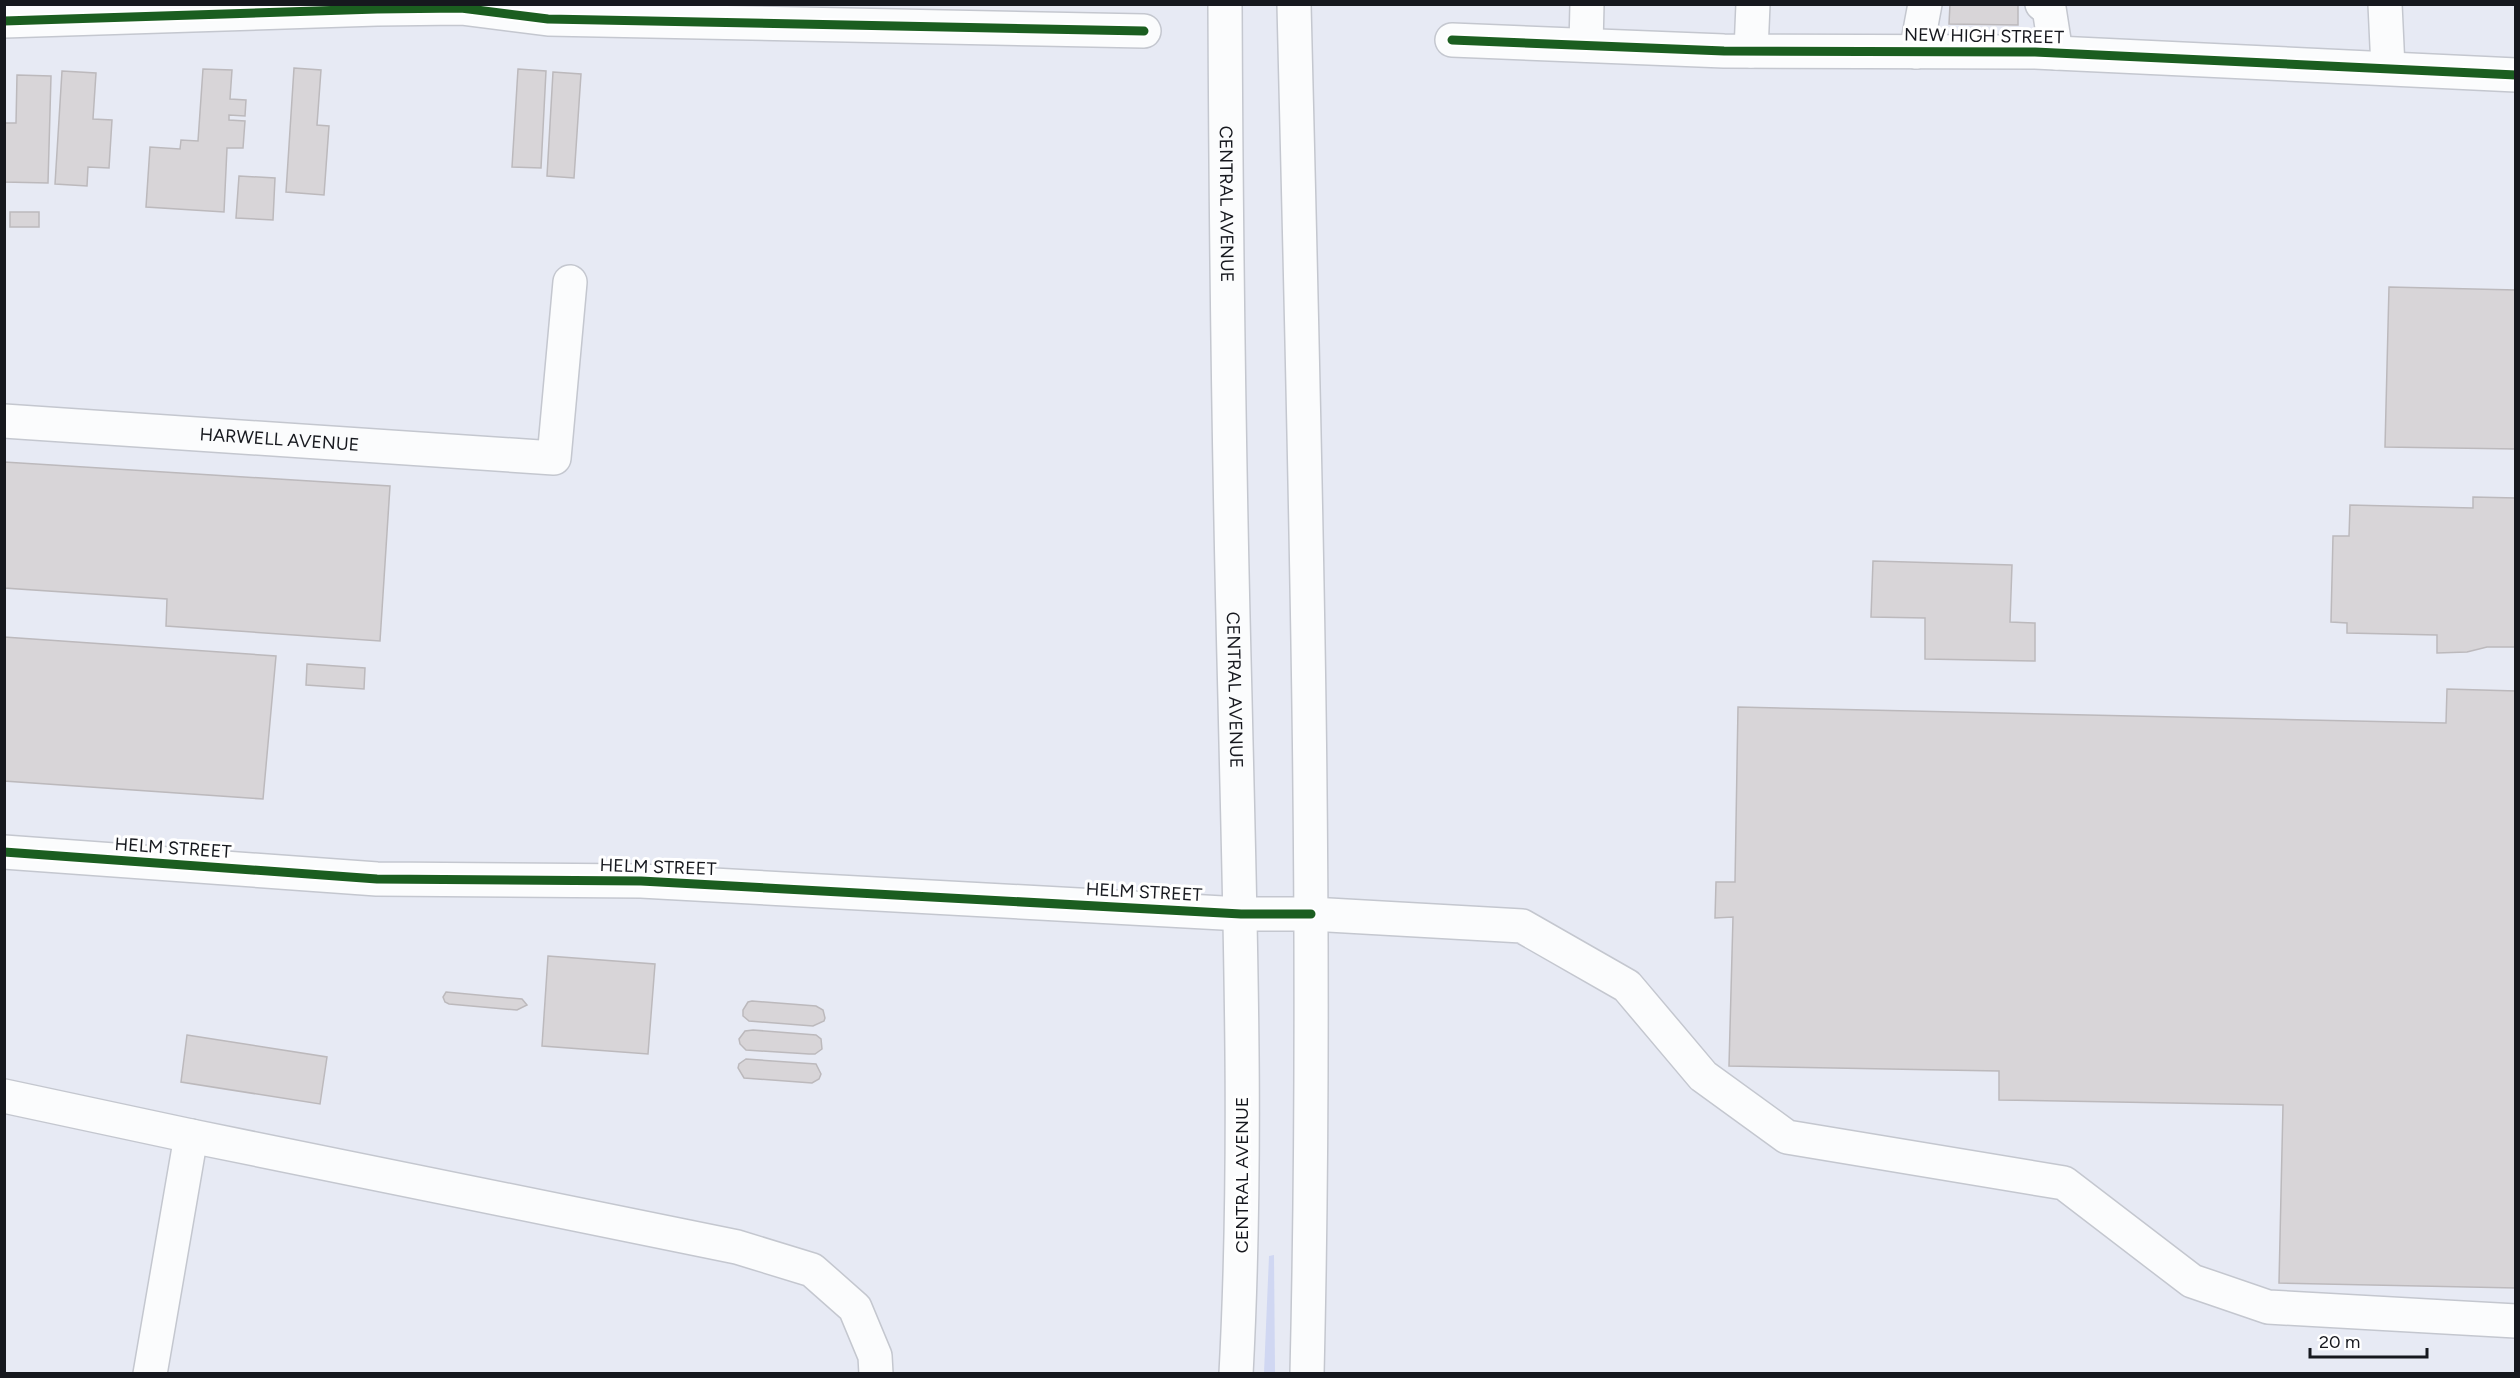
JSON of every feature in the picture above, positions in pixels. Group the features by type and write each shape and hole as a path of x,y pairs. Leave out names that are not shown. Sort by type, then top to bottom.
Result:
{"street":[{"name":"CENTRAL AVENUE","path":"1225,4 1226,287 1241,914 1241,1271 1236,1374"},
{"path":"1293,4 1304,414 1311,914 1311,1188 1307,1374"},
{"path":"1586,45 1587,4"},
{"path":"1751,51 1753,4"},
{"path":"1916,52 1925,4"},
{"path":"2042,4 2049,8 2056,53"},
{"path":"2385,4 2388,68"},
{"path":"4,21 461,8 548,19 849,15 1144,31"},
{"name":"NEW HIGH STREET","path":"1452,40 1751,51 2056,53 2516,75"},
{"name":"HARWELL AVENUE","path":"4,421 554,458 570,282"},
{"name":"HELM STREET","path":"4,852 376,879 641,881 1241,914 1311,914 1522,926 1627,986 1703,1076 1787,1137 2064,1184 2192,1281 2268,1307 2516,1321"},
{"path":"4,1096 190,1136 737,1246 812,1270 855,1308 875,1356 876,1374"},
{"path":"150,1374 190,1136"}],"shaded area":[{"path":"1274,1255 1275,1373 1264,1373 1269,1256"}],"building":[{"path":"1950,4 2018,4 2018,25 1949,24"},
{"path":"294,68 321,70 317,125 329,126 324,195 286,192"},
{"path":"203,69 232,70 230,99 246,100 245,116 229,115 229,120 245,121 243,148 227,148 224,212 146,207 150,147 180,149 181,140 198,141"},
{"path":"518,69 546,71 541,168 512,167"},
{"path":"62,71 96,73 93,119 112,120 109,168 88,167 87,186 55,184"},
{"path":"553,72 581,74 574,178 547,176"},
{"path":"17,75 51,76 48,183 4,182 4,123 16,123"},
{"path":"239,176 275,178 273,220 236,218"},
{"path":"10,212 39,212 39,227 10,227"},
{"path":"2389,287 2516,290 2516,449 2385,447"},
{"path":"4,462 390,486 380,641 166,626 167,599 4,588"},
{"path":"2473,497 2516,498 2516,647 2487,647 2467,652 2437,653 2437,635 2347,633 2347,623 2331,622 2333,536 2349,536 2350,505 2473,508"},
{"path":"1873,561 2012,565 2010,622 2035,623 2035,661 1925,659 1925,618 1871,617"},
{"path":"4,637 276,656 263,799 4,781"},
{"path":"307,664 365,668 364,689 306,685"},
{"path":"2447,689 2516,691 2516,1288 2279,1283 2283,1105 1999,1100 1999,1071 1729,1066 1733,917 1715,918 1716,882 1735,882 1738,707 2446,723"},
{"path":"548,956 655,964 648,1054 542,1046"},
{"path":"446,992 522,999 527,1005 517,1010 449,1004 443,997"},
{"path":"748,1002 816,1006 823,1010 825,1018 824,1021 813,1026 749,1021 743,1016 743,1010"},
{"path":"745,1031 816,1035 821,1039 822,1049 815,1054 746,1050 740,1044 739,1039"},
{"path":"187,1035 327,1057 320,1104 181,1082"},
{"path":"746,1059 816,1064 821,1074 819,1079 812,1083 744,1078 738,1068 739,1064"}],"cycle path":[{"path":"4,21 461,8 548,19 1144,31"},
{"path":"1452,40 1724,51 2035,52 2516,75"},
{"path":"4,852 377,879 641,881 1241,914 1311,914"}]}
